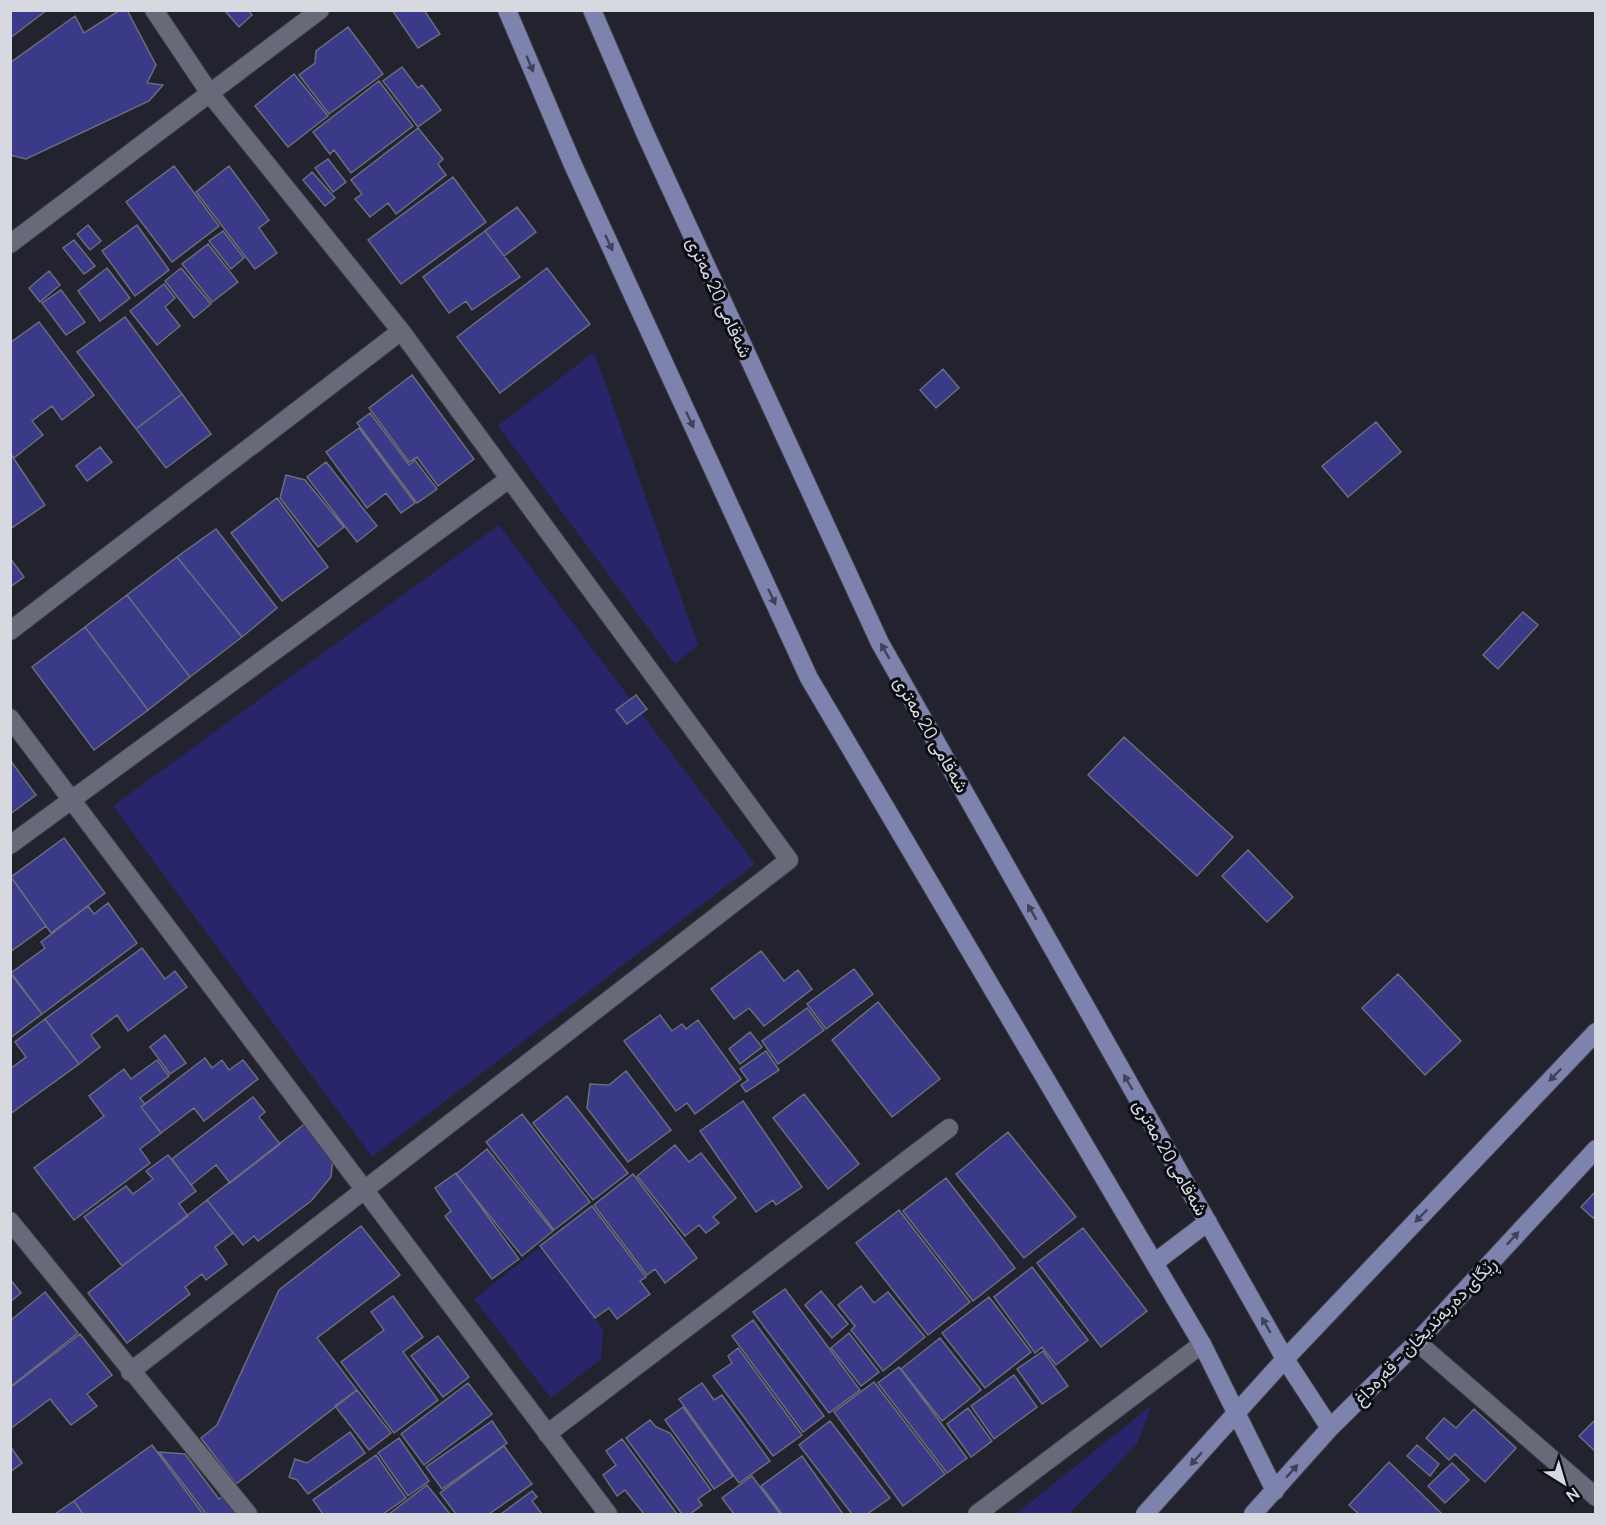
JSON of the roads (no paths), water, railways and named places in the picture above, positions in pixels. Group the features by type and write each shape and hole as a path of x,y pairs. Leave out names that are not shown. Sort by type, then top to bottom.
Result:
{"main road":[{"path":"507,10 578,175 809,678 1202,1344 1275,1491"},
{"name":"شەقامی 20 مەتری","path":"592,10 645,133 880,643 1285,1359 1330,1428"},
{"path":"1145,1515 1285,1359 1596,1032"},
{"name":"ڕێگای دەربەندیخان - قەرەداغ","path":"1253,1515 1330,1428 1417,1342 1596,1149"},
{"path":"1154,1263 1208,1222"}],"street":[{"path":"130,1372 789,860 401,331 211,95 154,10"},
{"path":"10,244 211,95 320,10"},
{"path":"10,632 401,331"},
{"path":"10,845 509,479"},
{"path":"10,718 608,1515"},
{"path":"547,1434 949,1128"},
{"path":"10,1221 248,1515"},
{"path":"1417,1342 1596,1497"},
{"path":"977,1515 1202,1344"}]}
